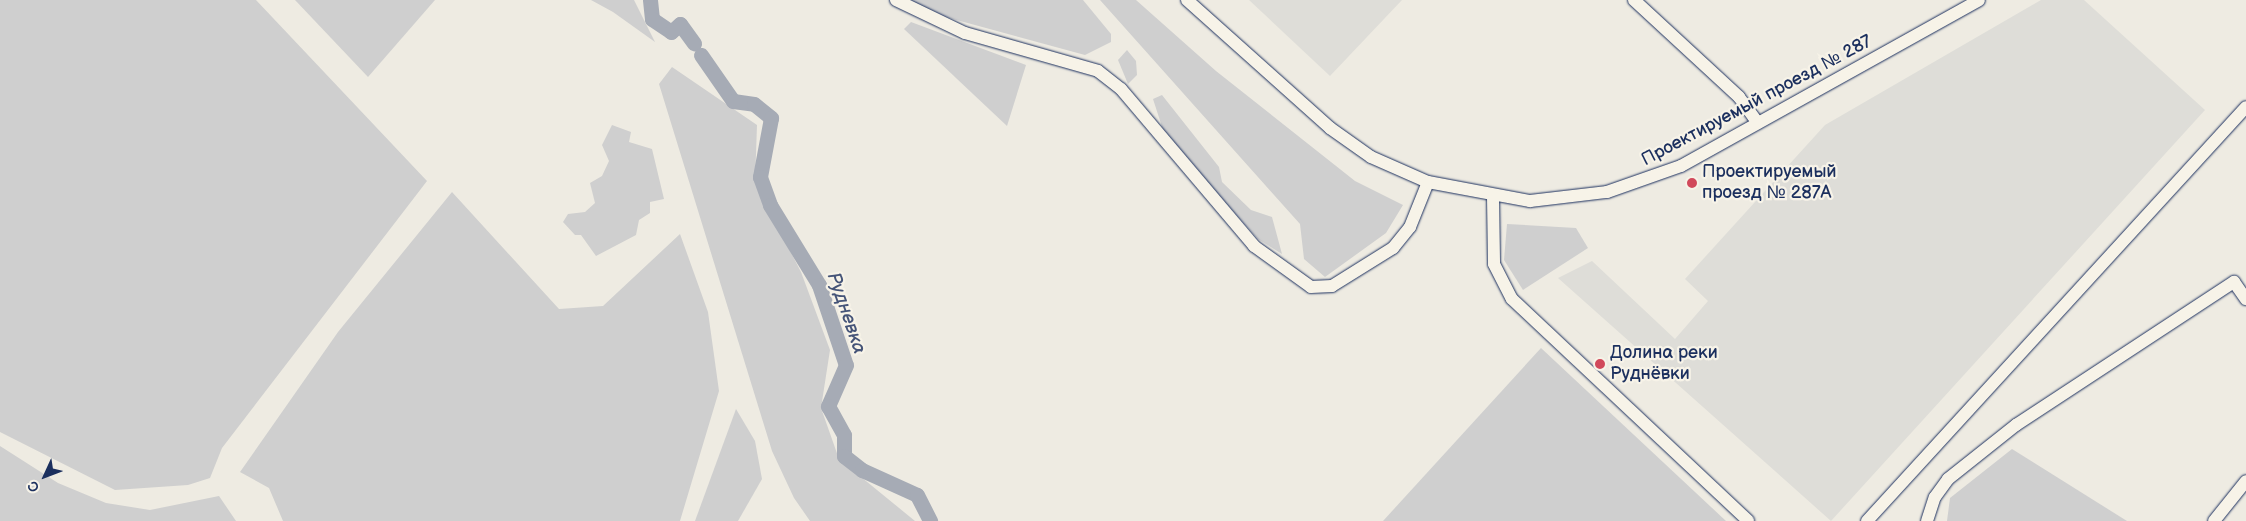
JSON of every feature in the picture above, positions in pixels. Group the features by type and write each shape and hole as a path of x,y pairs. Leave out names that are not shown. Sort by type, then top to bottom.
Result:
{"street":[{"path":"896,0 965,33 1059,58 1098,71 1121,89 1254,246 1311,288 1332,286 1393,248 1410,227 1428,182"},
{"name":"Проектируемый проезд № 287","path":"1187,0 1330,128 1371,158 1428,182 1493,198 1568,198 1628,187 1681,166 1979,0"},
{"path":"1634,0 1739,97 1758,123"},
{"path":"1867,521 2246,107"},
{"path":"1493,198 1494,264 1512,299 1748,521"},
{"path":"1927,521 1935,497 1948,480 1976,455 2234,282 2246,299"},
{"path":"2214,521 2246,481"}],"shaded area":[{"path":"0,0 256,0 427,181 222,448 210,478 188,485 115,490 0,432"},
{"path":"295,0 435,0 368,77"},
{"path":"591,0 634,0 655,42 613,12"},
{"path":"911,0 1083,0 1111,34 1111,42 1085,55 920,10"},
{"path":"1100,0 1136,0 1216,71 1355,181 1403,205 1386,233 1325,277 1304,259 1300,224"},
{"path":"1249,0 1402,0 1330,76"},
{"path":"2041,0 2084,0 2205,110 1831,521 1558,278 1592,261 1675,339 1708,301 1685,279 1825,125"},
{"path":"911,22 1026,65 1007,126 904,29"},
{"path":"1127,50 1136,61 1137,75 1128,84 1118,60"},
{"path":"672,67 757,125 755,183 801,272 830,350 821,408 839,459 915,521 810,521 794,498 772,451 659,84"},
{"path":"1162,95 1219,167 1222,182 1251,210 1272,217 1282,254 1258,239 1165,136 1153,99"},
{"path":"612,125 631,132 629,142 652,149 664,199 650,202 650,213 639,220 636,235 596,256 581,235 575,235 563,222 568,214 585,212 595,203 590,183 602,176 609,161 602,145"},
{"path":"452,192 559,309 603,306 680,234 708,312 719,391 680,521 283,521 269,488 240,472 338,332"},
{"path":"1507,224 1576,228 1588,248 1523,290 1504,260"},
{"path":"1541,348 1726,521 1383,521"},
{"path":"736,409 755,441 762,479 738,521 695,521"},
{"path":"0,446 58,483 106,503 150,510 219,496 236,521 0,521"},
{"path":"2012,449 2127,521 1947,521 1950,498"}],"waterway":[{"name":"Рудневка","path":"650,0 652,19 671,32 680,24 694,43"},
{"name":"Рудневка","path":"701,55 733,101 754,104 771,118 760,177 770,205 819,285 846,365 828,406 844,435 844,456 862,470 917,495 930,521"}],"place":[{"name":"Проектируемый проезд № 287А","path":"1692,183"},
{"name":"Долина реки Руднёвки","path":"1600,364"}]}
